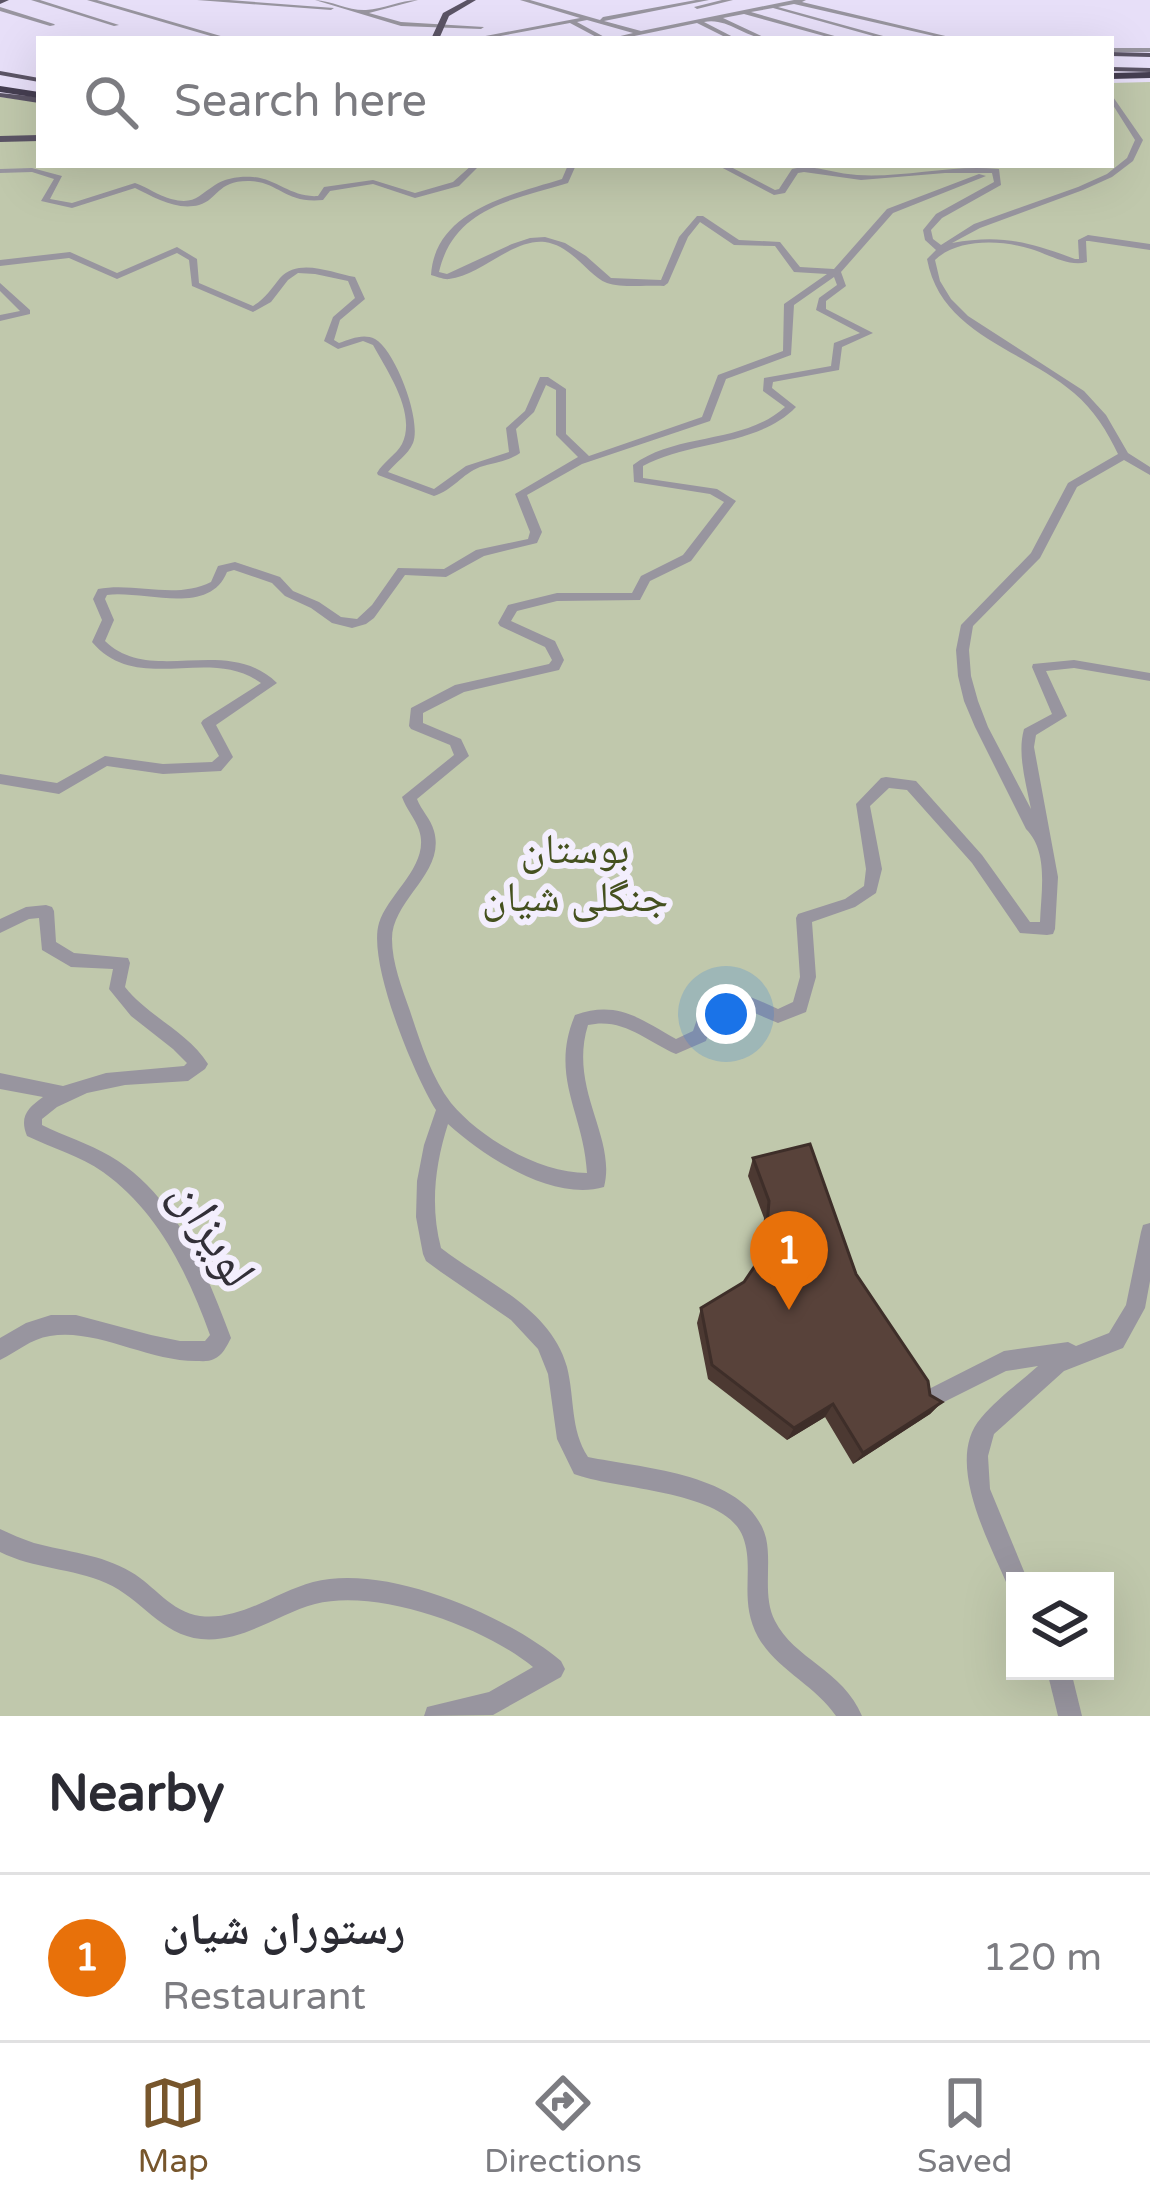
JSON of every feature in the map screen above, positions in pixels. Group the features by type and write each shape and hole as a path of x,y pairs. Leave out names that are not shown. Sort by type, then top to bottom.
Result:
{"highway":[{"path":"1114,78 1150,76"},
{"path":"0,84 36,90"}],"main road":[{"path":"439,33 446,15 472,0"},
{"path":"1114,54 1150,55"},
{"path":"1114,78 1150,76"},
{"path":"0,140 36,139"}],"street":[{"path":"34,0 116,25"},
{"path":"90,0 217,36"},
{"path":"200,0 313,10 340,6"},
{"path":"319,0 439,33 481,27"},
{"path":"363,13 416,0"},
{"path":"523,0 574,18 603,36"},
{"path":"518,36 651,0"},
{"path":"785,0 826,12"},
{"path":"574,18 638,16 664,8 719,18 752,33 775,24 799,1"},
{"path":"747,2 775,24"},
{"path":"2,3 52,25"},
{"path":"624,36 670,27 708,4 775,24 868,36"},
{"path":"664,8 690,14 729,36"},
{"path":"719,18 730,8"},
{"path":"690,14 730,8"},
{"path":"621,10 693,36"},
{"path":"816,12 838,12 941,36"},
{"path":"746,13 820,36"},
{"path":"596,19 646,36"},
{"path":"844,24 869,21"},
{"path":"515,23 554,34 544,36"},
{"path":"1114,100 1141,136 1130,162 1074,191 1004,212 939,248 931,259 932,279 950,308 1075,388 1124,454 1150,472"},
{"path":"0,171 32,170 59,178 44,201 60,207 135,185 171,202 196,203 216,186 258,177 304,200 320,198 327,189 373,182 415,196 456,184 473,168"},
{"path":"571,168 565,181 499,202 457,226 442,241 434,273 446,277 515,244 548,237 587,256 609,281 664,283 677,262 682,233 697,218 737,243 777,244 797,270 836,272"},
{"path":"727,168 774,193 782,191 794,172 805,169 858,178 908,176 931,168 996,171"},
{"path":"939,248 928,236 931,224 998,183 996,171"},
{"path":"0,779 49,790 69,784 105,761 163,769 216,767 226,757 208,723 270,682 236,666 155,665 108,653 98,642 108,620 99,599 102,592 133,589 190,596 216,584 222,568 235,566 276,580 284,595 342,622 360,622 375,612 384,587 402,571 446,573 480,553 533,541 536,532 521,494 584,461 706,419 722,377 788,353 789,304 836,272 890,211 996,171"},
{"path":"939,248 998,237 1084,262 1082,241 1088,238 1150,247"},
{"path":"0,263 70,255 117,275 177,250 194,259 195,284 254,309 274,299 292,271 352,279 360,299 337,319 329,341 338,346 363,338 377,343 399,382 409,433 402,451 382,473 434,493 454,485 476,465 509,458 515,453 511,428 530,412 544,379 558,384 558,425 584,461"},
{"path":"836,272 842,286 822,300 821,310 868,333 837,345 836,368 768,380 767,389 791,407 778,420 678,445 638,465 634,474 638,480 713,491 730,501 687,558 645,579 636,597 557,597 512,608 504,623 550,644 558,660 554,667 460,688 416,711 416,726 456,742 462,756 409,797 428,832 425,865 387,919 383,939 386,976 445,1110 521,1165 580,1184 597,1181 598,1160 574,1085 572,1045 581,1020 606,1013 625,1018 676,1046 700,1036 712,999 745,999 778,1016 800,1007 808,976 804,918 850,903 871,889 874,868 863,804 875,789 898,780 911,785 977,859 1026,928 1047,929 1052,904 1029,732 1060,716 1038,668 1075,664 1150,677"},
{"path":"0,286 26,307 21,315 0,318"},
{"path":"0,308 21,315"},
{"path":"1045,839 1030,825 975,711 961,671 962,638 967,625 1036,555 1072,485 1124,454"},
{"path":"0,927 26,913 46,911 49,945 71,960 122,963 117,988 135,1015 185,1045 199,1064 188,1073 86,1081 59,1092 0,1081"},
{"name":"لویزان","path":"0,1350 24,1329 57,1320 184,1354 210,1351 221,1338 208,1301 162,1217 111,1166 33,1130 33,1115 59,1092"},
{"path":"445,1110 433,1141 424,1206 433,1254 539,1335 554,1358 563,1442 582,1466 703,1493 734,1508 753,1530 755,1601 768,1632 836,1689 850,1716"},
{"path":"1013,1572 979,1489 977,1456 985,1428 1057,1363 1116,1341 1135,1308 1150,1232"},
{"path":"930,1399 1004,1361 1083,1351"},
{"path":"0,1540 23,1554 121,1578 179,1626 213,1629 331,1590 406,1598 490,1628 538,1654 553,1669 493,1703 436,1716"},
{"path":"1061,1680 1070,1716"}],"green space":[{"name":"بوستان جنگلی شیان","path":"1150,82 1150,1716 0,1716 0,97 36,102 36,168 1114,168 1114,83"}],"building":[{"path":"810,1144 856,1274 928,1381 930,1395 942,1402 863,1453 833,1404 794,1428 712,1365 701,1308 744,1282 765,1251 769,1201 753,1158"}],"place":[{"name":"رستوران شیان","path":"789,1310"}]}
